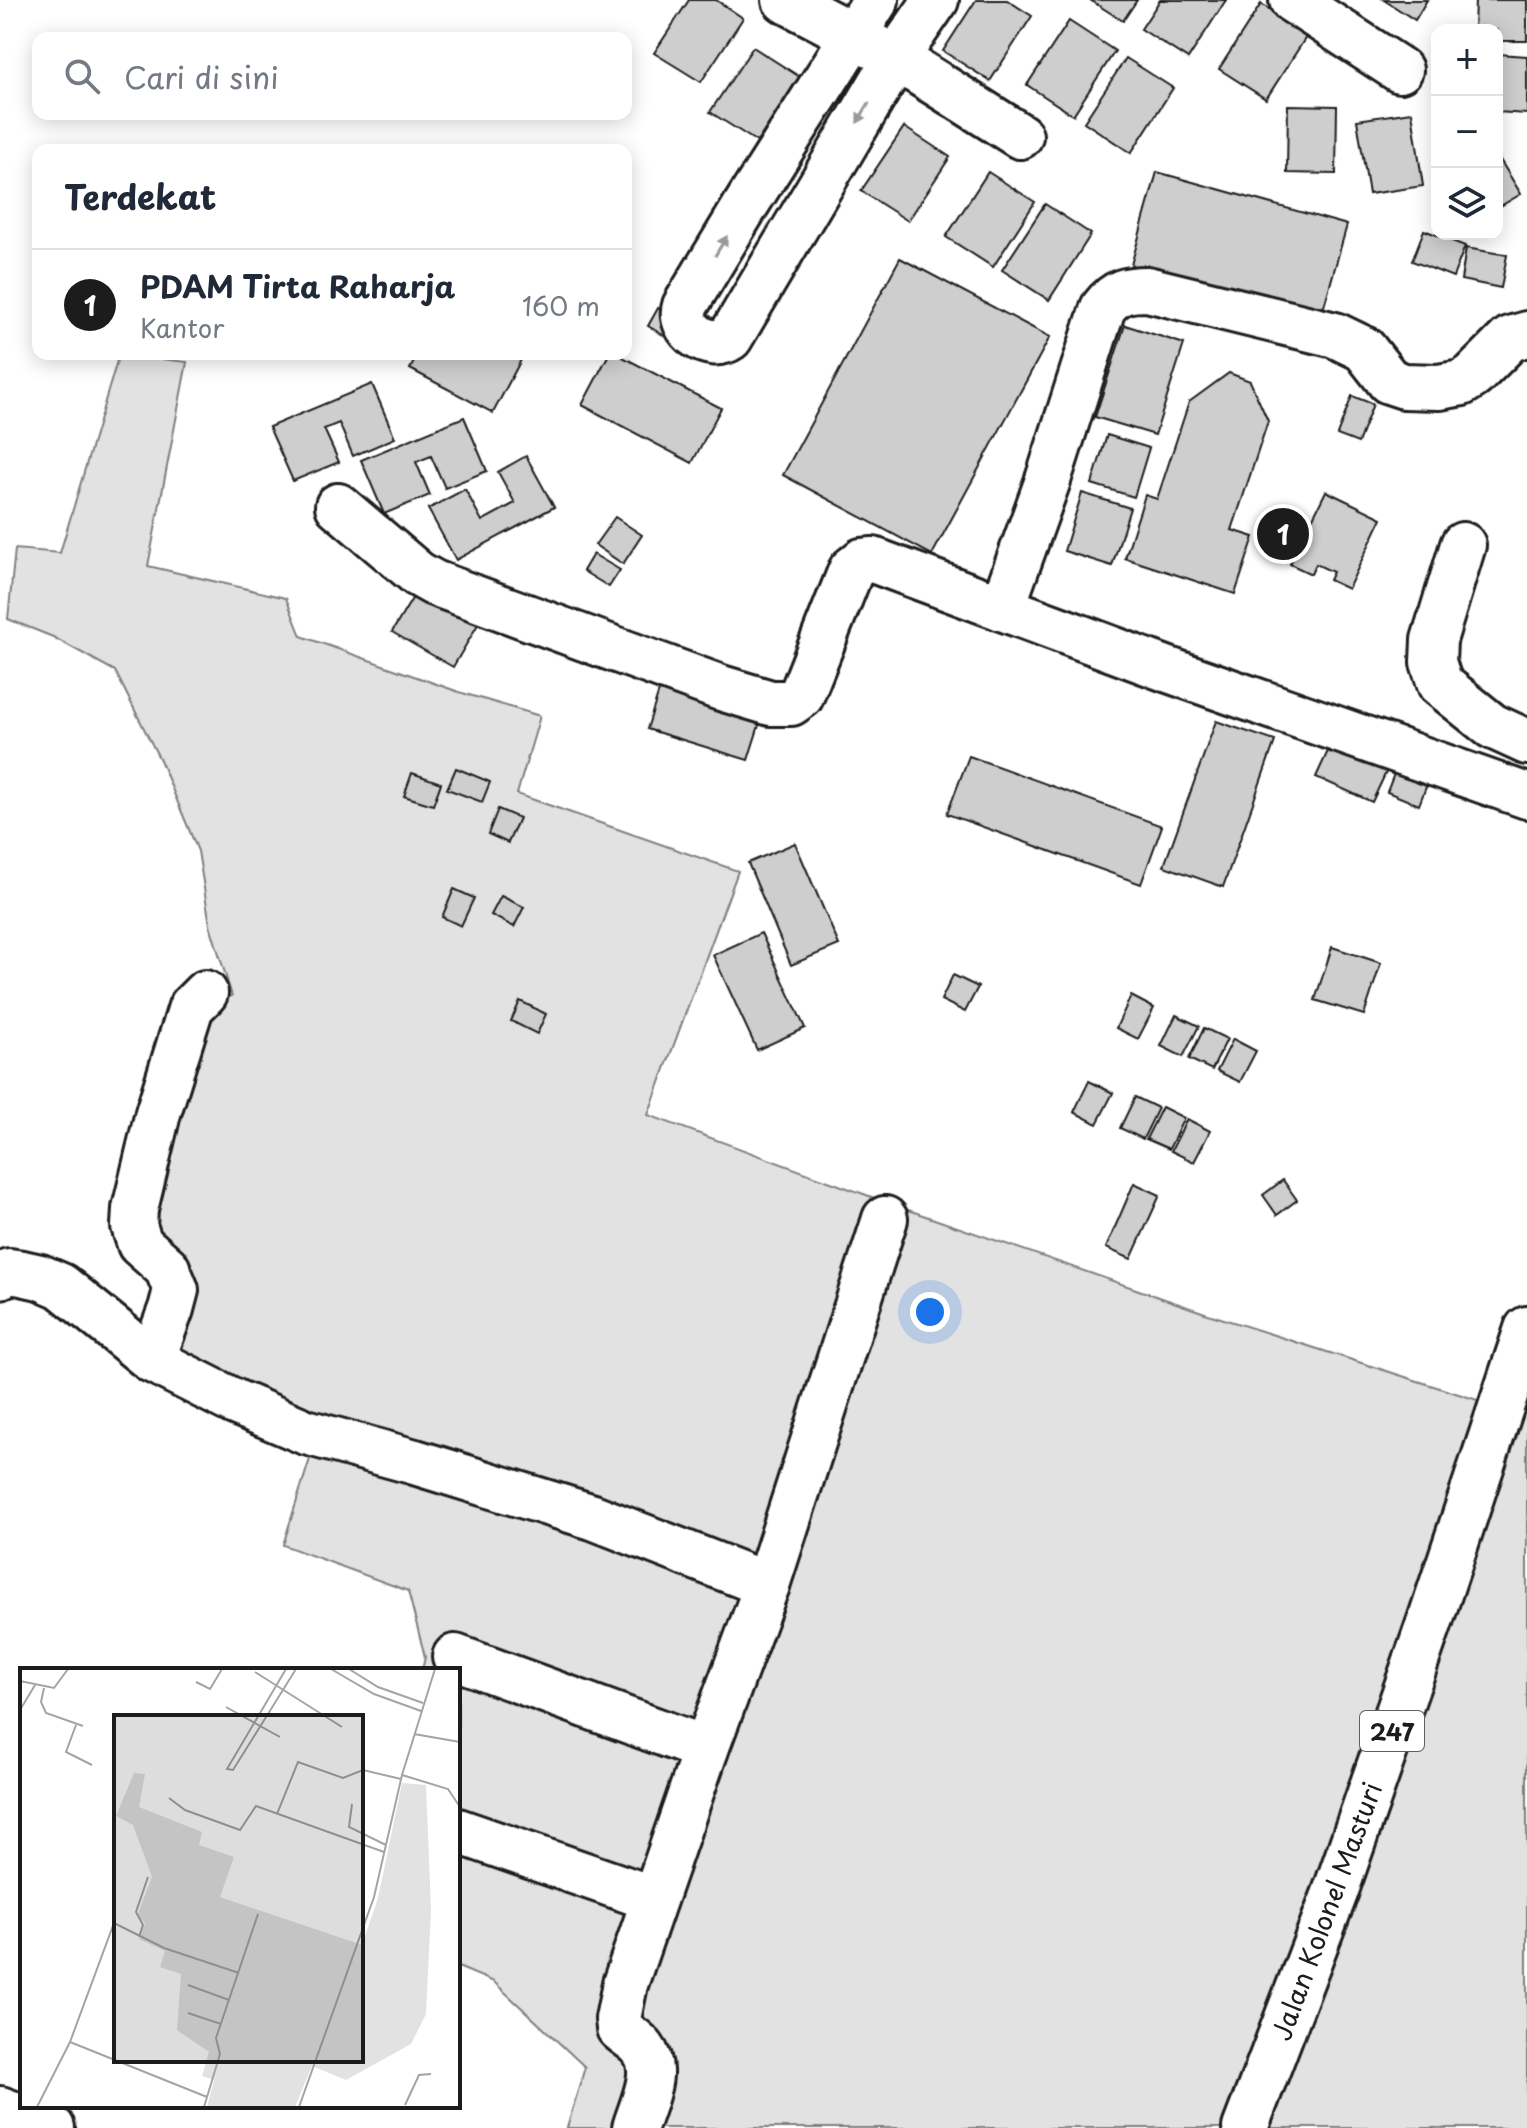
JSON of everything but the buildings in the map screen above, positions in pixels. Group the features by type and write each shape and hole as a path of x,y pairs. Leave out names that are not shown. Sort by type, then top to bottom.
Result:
{"street":[{"path":"785,0 865,17 896,58 1020,136"},
{"path":"865,17 685,306 684,321 690,331 707,341 717,344 730,338 896,58 936,0"},
{"path":"1292,0 1400,70"},
{"path":"1002,608 1048,480 1103,308 1113,295 1129,289 1147,289 1335,335 1364,349 1389,381 1404,386 1439,387 1462,383 1510,339 1527,334"},
{"path":"338,506 418,574 434,583 721,688 771,703 791,703 801,696 851,570 862,561 873,560 1166,669 1527,796"},
{"path":"1463,545 1434,640 1433,662 1440,684 1492,726 1527,742"},
{"path":"152,1360 176,1290 167,1268 140,1244 134,1226 135,1209 158,1113 191,1007 205,993"},
{"path":"635,2128 649,2082 650,2063 644,2050 619,2028 625,1984 706,1749 767,1585 885,1219"},
{"path":"0,1276 9,1271 22,1273 61,1286 152,1360 235,1402 306,1432 593,1517 767,1585"},
{"name":"Jalan Kolonel Masturi","path":"1245,2128 1335,1893 1527,1329"},
{"path":"455,1657 706,1749"},
{"path":"460,1832 654,1899"},
{"path":"0,2109 52,2128"}],"shaded area":[{"path":"117,360 187,362 148,566 286,598 301,636 459,692 540,716 517,794 738,871 648,1115 891,1204 1205,1313 1521,1414 1527,1398 1527,2128 567,2128 585,2067 494,1982 460,1968 460,1668 422,1668 425,1657 408,1591 283,1545 313,1449 153,1374 191,1275 142,1232 207,1000 232,996 210,925 198,851 161,762 115,671 53,637 8,619 15,549 60,553"}],"place":[{"name":"PDAM Tirta Raharja","path":"1283,534"}]}
